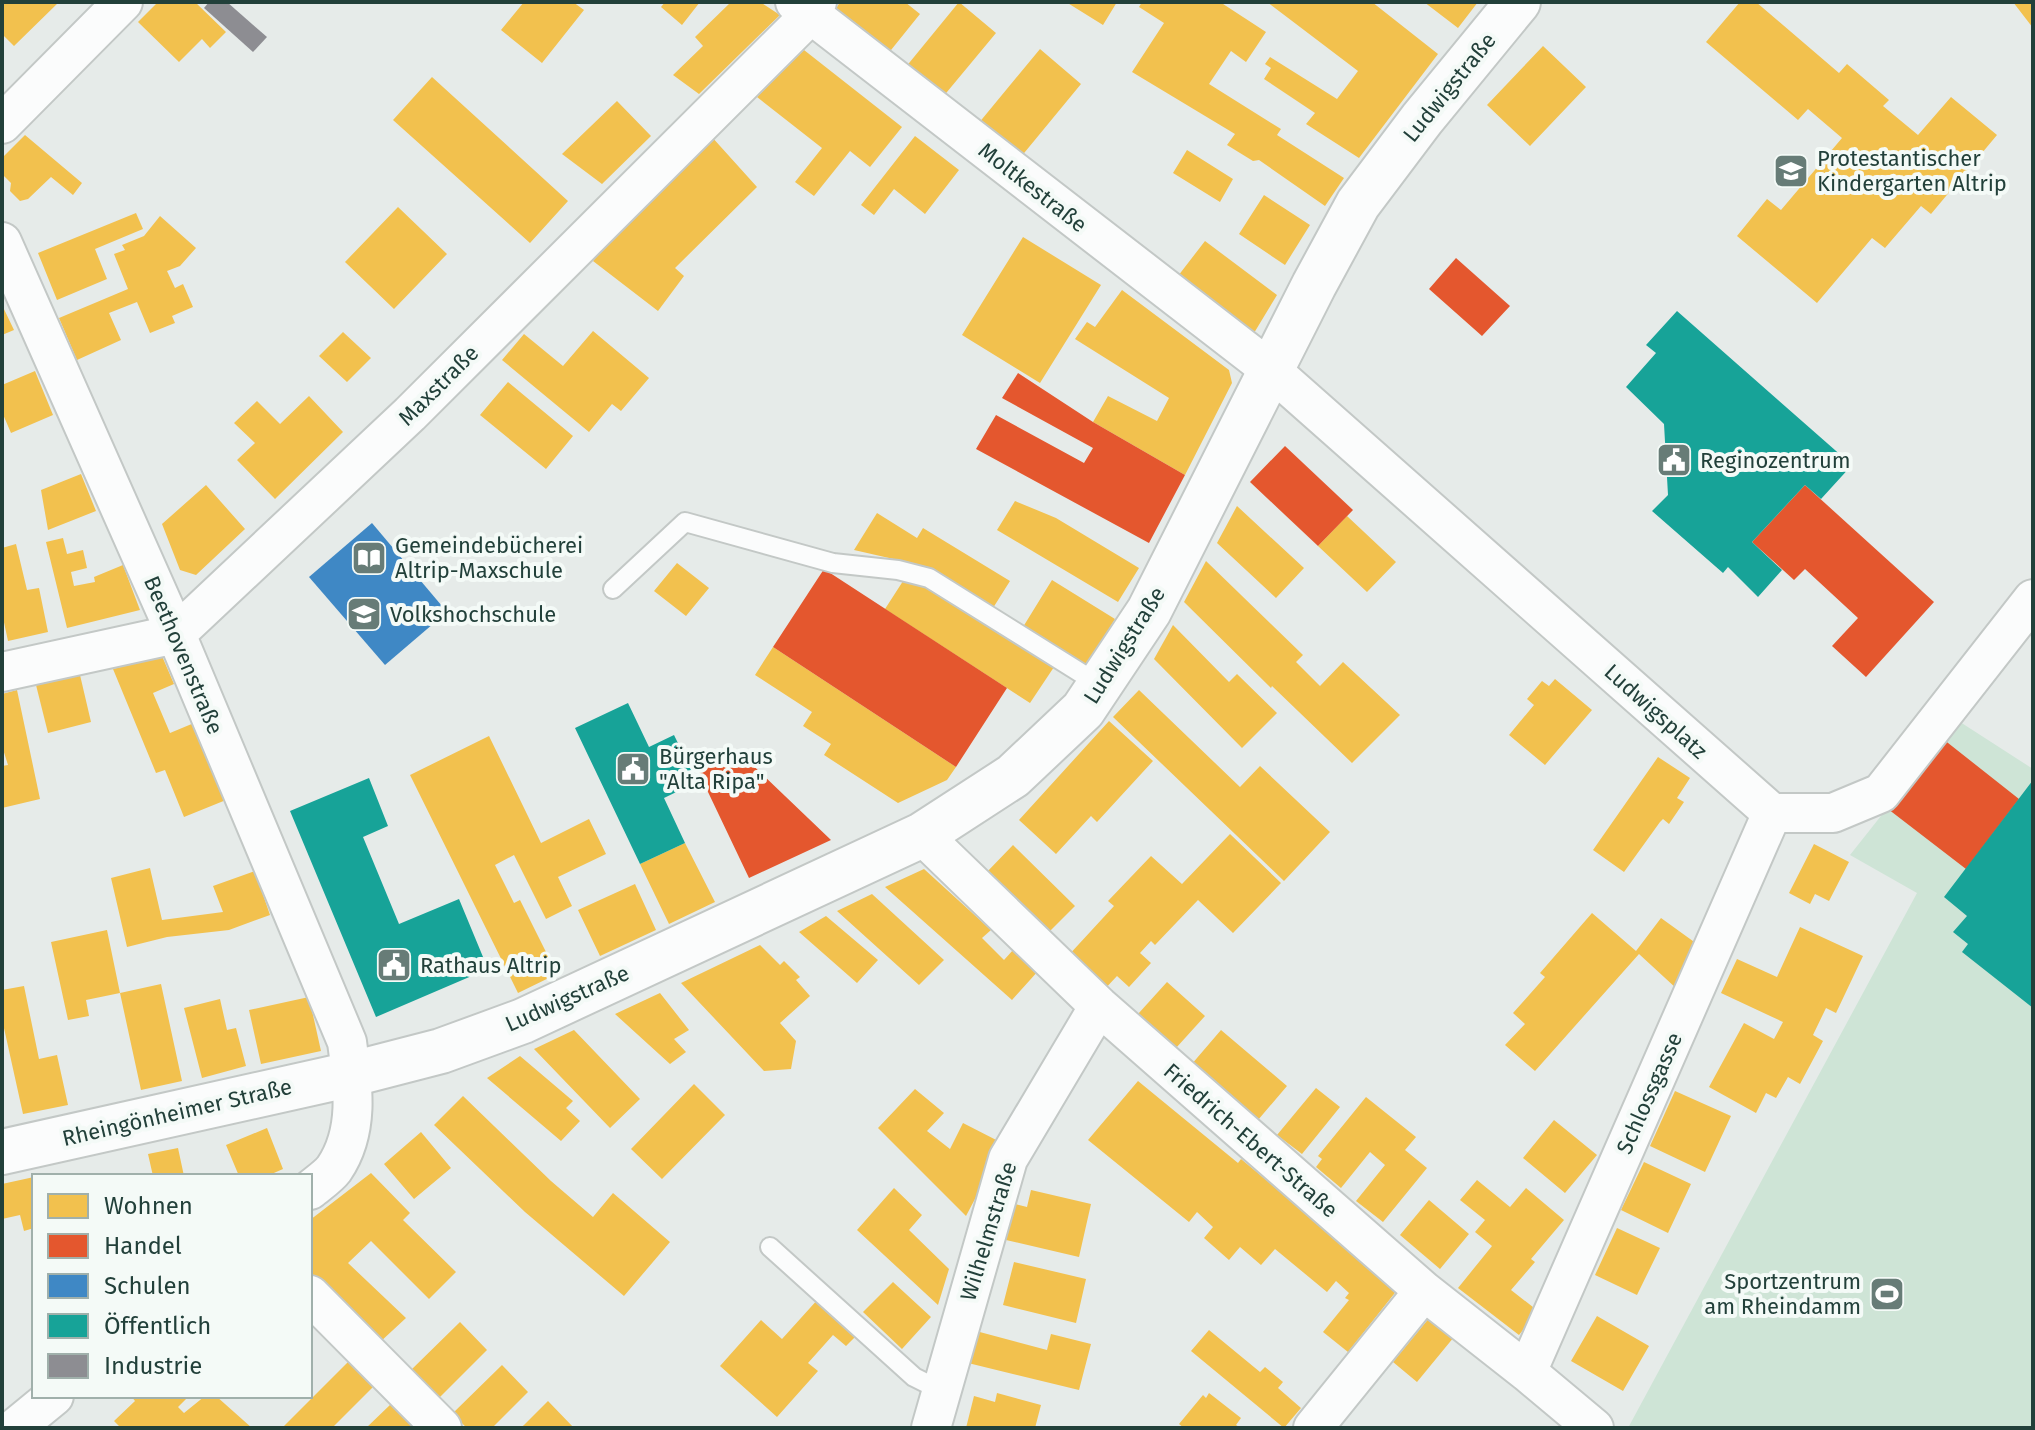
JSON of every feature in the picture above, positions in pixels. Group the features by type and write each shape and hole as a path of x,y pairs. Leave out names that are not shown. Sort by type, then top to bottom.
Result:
{"street":[{"path":"2,124 123,2"},
{"name":"Ludwigstraße","path":"352,1074 441,1051 523,1021 922,835 1013,776 1083,710 1149,611 1358,204 1422,119 1518,2"},
{"name":"Moltkestraße","path":"807,6 1272,371"},
{"name":"Maxstraße","path":"176,634 410,414 807,6"},
{"name":"Beethovenstraße","path":"2,242 176,634 347,1042 352,1074 353,1126 333,1171 312,1188"},
{"name":"Ludwigsplatz","path":"1272,371 1772,813"},
{"path":"1772,813 1833,813 1881,793 2033,599"},
{"path":"2,672 176,634"},
{"name":"Schlossgasse","path":"1527,1372 1772,813"},
{"name":"Friedrich-Ebert-Straße","path":"922,835 1099,1006 1424,1291 1594,1428"},
{"name":"Wilhelmstraße","path":"931,1428 1008,1159 1099,1006"},
{"name":"Rheingönheimer Straße","path":"2,1152 352,1074"},
{"path":"1313,1428 1424,1291"},
{"path":"312,1297 442,1428"},
{"path":"15,1428 52,1398"}],"lane":[{"path":"613,589 685,522 833,563 898,570 929,578 1100,685"},
{"path":"770,1247 914,1377 940,1390"}],"green space":[{"path":"1957,720 2033,769 2033,1428 1628,1428 1917,893 1850,855"}],"building: Wohnen":[{"path":"2,2 59,2 14,46 2,34"},
{"path":"158,2 195,2 226,32 210,48 202,39 179,62 138,22"},
{"path":"524,2 573,2 584,10 542,63 501,30"},
{"path":"665,2 700,2 682,25 661,7"},
{"path":"731,2 760,2 780,15 699,94 673,75 703,46 695,37"},
{"path":"840,2 905,2 920,14 887,55 834,12"},
{"path":"959,2 996,33 942,98 905,68"},
{"path":"1066,2 1117,2 1103,25"},
{"path":"1142,2 1220,2 1266,32 1246,62 1231,51 1209,84 1281,129 1277,135 1344,178 1325,206 1259,160 1253,161 1227,145 1235,134 1132,72 1164,23 1139,7"},
{"path":"1267,2 1372,2 1438,54 1359,158 1306,124 1315,113 1264,79 1271,68 1265,64 1270,57 1337,99 1358,71"},
{"path":"1424,2 1478,2 1458,28"},
{"path":"1740,2 1756,2 1839,73 1847,64 1889,100 1883,106 1918,135 1951,97 1997,135 1931,214 1921,206 1885,248 1872,238 1817,303 1737,236 1767,199 1781,210 1842,138 1808,109 1798,120 1706,42"},
{"path":"2013,2 2033,2 2033,28"},
{"path":"1543,46 1586,87 1530,146 1487,105"},
{"path":"1040,49 1081,84 1020,158 978,124"},
{"path":"804,50 902,127 870,167 850,151 814,196 795,182 822,148 757,97"},
{"path":"432,77 568,201 530,243 393,120"},
{"path":"617,101 651,136 602,184 562,154"},
{"path":"25,135 82,183 73,195 51,177 28,199 20,201 10,191 11,183 2,174 2,158"},
{"path":"711,136 757,187 675,268 684,276 658,311 593,261 619,226"},
{"path":"915,136 959,170 925,214 894,189 874,215 861,205"},
{"path":"1187,150 1233,179 1220,202 1173,173"},
{"path":"1264,195 1310,225 1285,265 1239,234"},
{"path":"398,207 447,254 394,309 345,262"},
{"path":"136,213 143,229 95,249 107,279 57,300 38,253"},
{"path":"160,216 196,248 180,266 167,271 175,288 183,284 193,307 172,316 175,323 150,333 137,302 109,313 121,340 77,360 59,318 128,289 114,254 125,250 122,245 144,236"},
{"path":"1023,237 1101,285 1040,383 962,335"},
{"path":"1205,241 1277,295 1254,333 1178,276"},
{"path":"1122,290 1229,370 1232,383 1185,475 1093,422 1108,396 1157,421 1169,398 1075,339 1087,322 1095,327"},
{"path":"2,305 14,330 2,335"},
{"path":"593,331 649,378 621,411 612,404 589,432 502,360 524,334 563,366"},
{"path":"343,332 371,358 347,382 319,356"},
{"path":"35,371 53,415 11,433 2,412 2,385"},
{"path":"508,382 573,436 546,469 480,415"},
{"path":"309,396 343,432 275,499 237,460 255,443 234,423 257,401 280,424"},
{"path":"81,474 96,511 48,530 41,490"},
{"path":"206,485 245,529 196,575 180,570 162,524"},
{"path":"1015,501 1056,518 1139,568 1118,602 997,530"},
{"path":"1237,506 1304,568 1276,598 1217,543"},
{"path":"877,513 917,538 923,528 1010,581 993,608 924,566 854,550"},
{"path":"1347,516 1396,562 1367,592 1318,546"},
{"path":"63,538 67,554 83,550 87,568 71,572 74,586 95,582 94,577 123,565 140,610 67,628 46,542"},
{"path":"16,544 27,590 39,588 48,632 8,641 2,613 2,548"},
{"path":"1206,561 1303,655 1296,662 1320,686 1343,662 1400,715 1352,763 1184,602"},
{"path":"677,563 709,588 686,616 654,591"},
{"path":"905,578 929,586 1054,667 1030,703 885,609"},
{"path":"1052,580 1115,619 1087,665 1023,627"},
{"path":"1173,625 1229,682 1237,674 1277,713 1242,748 1154,659"},
{"path":"773,647 956,767 947,780 898,803 824,755 831,744 803,726 812,712 755,675"},
{"path":"162,656 174,684 153,693 170,733 194,723 226,800 184,817 165,770 156,773 113,669"},
{"path":"80,675 91,722 48,733 36,685"},
{"path":"1555,679 1592,710 1545,765 1509,735 1534,705 1527,699 1542,681 1549,686"},
{"path":"17,690 40,799 2,808 2,766 8,765 2,746 2,694"},
{"path":"1139,690 1240,787 1260,766 1330,832 1284,881 1113,717"},
{"path":"1109,721 1153,761 1097,822 1091,816 1056,854 1019,820"},
{"path":"489,736 541,843 589,819 606,854 558,877 572,906 546,919 514,855 495,865 514,903 520,900 557,974 518,993 410,775"},
{"path":"1658,757 1690,778 1677,798 1684,802 1669,824 1663,819 1660,822 1624,872 1593,850"},
{"path":"1230,834 1281,883 1233,933 1198,900 1155,945 1151,941 1140,953 1151,963 1129,987 1117,976 1103,991 1067,957 1114,906 1108,901 1151,856 1182,884"},
{"path":"685,843 715,902 669,924 640,864"},
{"path":"1814,844 1849,862 1829,901 1815,894 1810,904 1789,893"},
{"path":"1013,845 1075,906 1047,934 985,874"},
{"path":"150,868 162,920 223,912 213,886 255,871 270,915 229,930 167,937 127,947 111,878"},
{"path":"924,869 991,930 982,938 1004,960 1013,950 1039,970 1012,1000 885,887"},
{"path":"635,884 656,930 600,956 578,910"},
{"path":"872,894 944,960 919,985 837,911"},
{"path":"1592,913 1636,951 1661,918 1697,944 1677,989 1639,954 1535,1071 1505,1045 1525,1024 1513,1013 1545,977 1540,973"},
{"path":"826,916 878,960 857,983 799,932"},
{"path":"1800,927 1863,956 1836,1013 1826,1008 1813,1035 1823,1041 1800,1084 1788,1077 1776,1098 1766,1093 1756,1113 1709,1087 1744,1023 1774,1039 1783,1022 1721,993 1737,959 1777,977"},
{"path":"107,930 120,993 86,1000 89,1016 68,1020 51,942"},
{"path":"760,945 780,965 784,961 800,977 796,980 810,996 780,1023 796,1041 791,1069 764,1071 681,983"},
{"path":"1167,982 1205,1016 1176,1048 1138,1014"},
{"path":"161,984 182,1081 141,1090 120,993"},
{"path":"24,986 39,1059 57,1055 68,1105 23,1114 2,1019 2,990"},
{"path":"660,993 689,1030 674,1039 686,1052 670,1064 615,1014"},
{"path":"309,997 321,1051 261,1064 249,1010"},
{"path":"220,999 227,1030 236,1028 246,1066 202,1078 184,1008"},
{"path":"574,1030 640,1099 610,1128 534,1049"},
{"path":"1221,1030 1287,1086 1258,1120 1191,1065"},
{"path":"520,1056 573,1101 566,1108 580,1121 561,1141 487,1078"},
{"path":"1138,1081 1238,1163 1241,1159 1398,1289 1348,1352 1323,1332 1349,1300 1345,1298 1349,1293 1336,1281 1327,1292 1275,1249 1261,1265 1240,1247 1229,1260 1204,1238 1213,1227 1197,1212 1189,1222 1088,1140"},
{"path":"694,1084 725,1115 662,1179 631,1149"},
{"path":"1316,1088 1340,1107 1302,1154 1277,1135"},
{"path":"915,1089 944,1113 927,1131 950,1149 963,1123 1004,1144 966,1216 878,1128"},
{"path":"1675,1091 1731,1116 1705,1172 1650,1146"},
{"path":"463,1096 593,1217 613,1193 670,1242 624,1296 525,1212 434,1125"},
{"path":"1366,1097 1416,1137 1405,1150 1427,1168 1383,1222 1356,1201 1385,1165 1370,1152 1341,1188 1316,1167 1322,1159 1318,1156"},
{"path":"1554,1120 1597,1155 1565,1193 1523,1158"},
{"path":"267,1128 283,1169 272,1174 238,1174 226,1145"},
{"path":"421,1132 451,1168 414,1199 384,1164"},
{"path":"178,1148 184,1174 153,1174 148,1154"},
{"path":"1644,1162 1691,1184 1668,1233 1621,1210"},
{"path":"371,1173 410,1213 403,1220 456,1272 429,1299 371,1241 348,1263 406,1318 379,1343 312,1275 312,1218"},
{"path":"32,1177 32,1229 24,1231 20,1215 2,1219 2,1184"},
{"path":"1477,1180 1510,1207 1526,1188 1564,1220 1531,1259 1535,1262 1511,1290 1538,1311 1519,1335 1458,1288 1492,1246 1475,1232 1485,1220 1460,1200"},
{"path":"894,1188 922,1215 909,1230 949,1269 938,1305 857,1230"},
{"path":"1031,1190 1091,1204 1079,1257 1006,1240 1015,1204 1027,1207"},
{"path":"1429,1200 1469,1234 1440,1269 1400,1235"},
{"path":"1617,1228 1660,1248 1637,1295 1595,1275"},
{"path":"1014,1262 1086,1279 1076,1323 1003,1305"},
{"path":"893,1282 931,1317 902,1349 863,1312"},
{"path":"819,1298 858,1334 846,1346 833,1335 808,1363 818,1371 777,1417 720,1366 761,1320 782,1339"},
{"path":"1597,1316 1649,1346 1623,1391 1571,1361"},
{"path":"1430,1317 1454,1337 1417,1382 1393,1362"},
{"path":"460,1322 487,1350 438,1399 410,1371"},
{"path":"1209,1330 1260,1372 1265,1367 1283,1382 1278,1388 1301,1408 1284,1428 1191,1351"},
{"path":"976,1331 1047,1350 1051,1334 1091,1344 1079,1390 968,1363"},
{"path":"348,1362 373,1387 332,1428 282,1428"},
{"path":"502,1365 528,1392 492,1428 467,1428 452,1414"},
{"path":"997,1393 1041,1405 1035,1428 966,1428 974,1396 995,1402"},
{"path":"1209,1393 1241,1418 1236,1425 1241,1428 1184,1428 1179,1424 1203,1395 1206,1398"},
{"path":"133,1398 187,1398 178,1407 184,1413 203,1398 218,1398 252,1428 121,1428 114,1421 135,1401"},
{"path":"548,1401 574,1428 520,1428 524,1425"},
{"path":"391,1404 414,1428 366,1428"}],"building: Handel":[{"path":"1456,258 1510,306 1482,336 1429,289"},
{"path":"1018,373 1093,422 1185,475 1149,543 976,449 996,415 1084,463 1093,448 1002,398"},
{"path":"1285,446 1353,510 1318,546 1250,482"},
{"path":"1805,485 1934,602 1866,677 1832,646 1858,618 1805,569 1794,580 1752,542"},
{"path":"824,569 1007,688 956,767 773,647"},
{"path":"1943,739 2019,799 1966,869 1888,809"},
{"path":"739,752 831,840 749,878 698,771"}],"building: Schulen":[{"path":"372,523 447,612 385,665 309,577"}],"building: Öffentlich":[{"path":"1677,311 1852,465 1821,499 1805,485 1752,542 1782,570 1758,597 1728,567 1723,573 1652,511 1668,495 1664,424 1626,387 1656,353 1646,345"},
{"path":"628,703 649,747 674,735 697,782 664,798 685,843 640,864 575,728"},
{"path":"369,778 388,826 363,837 399,924 459,899 488,969 376,1017 290,811"},
{"path":"2033,780 2033,1008 1962,952 1968,944 1953,932 1967,916 1944,897"}],"building: Industrie":[{"path":"209,2 227,2 267,37 253,52 204,8"}],"place":[{"name":"Protestantischer Kindergarten Altrip","path":"1791,171"},
{"name":"Reginozentrum","path":"1674,460"},
{"name":"Gemeindebücherei Altrip-Maxschule","path":"369,558"},
{"name":"Volkshochschule","path":"364,614"},
{"name":"Bürgerhaus \"Alta Ripa\"","path":"633,769"},
{"name":"Rathaus Altrip","path":"394,965"},
{"name":"Sportzentrum am Rheindamm","path":"1887,1294"}]}
